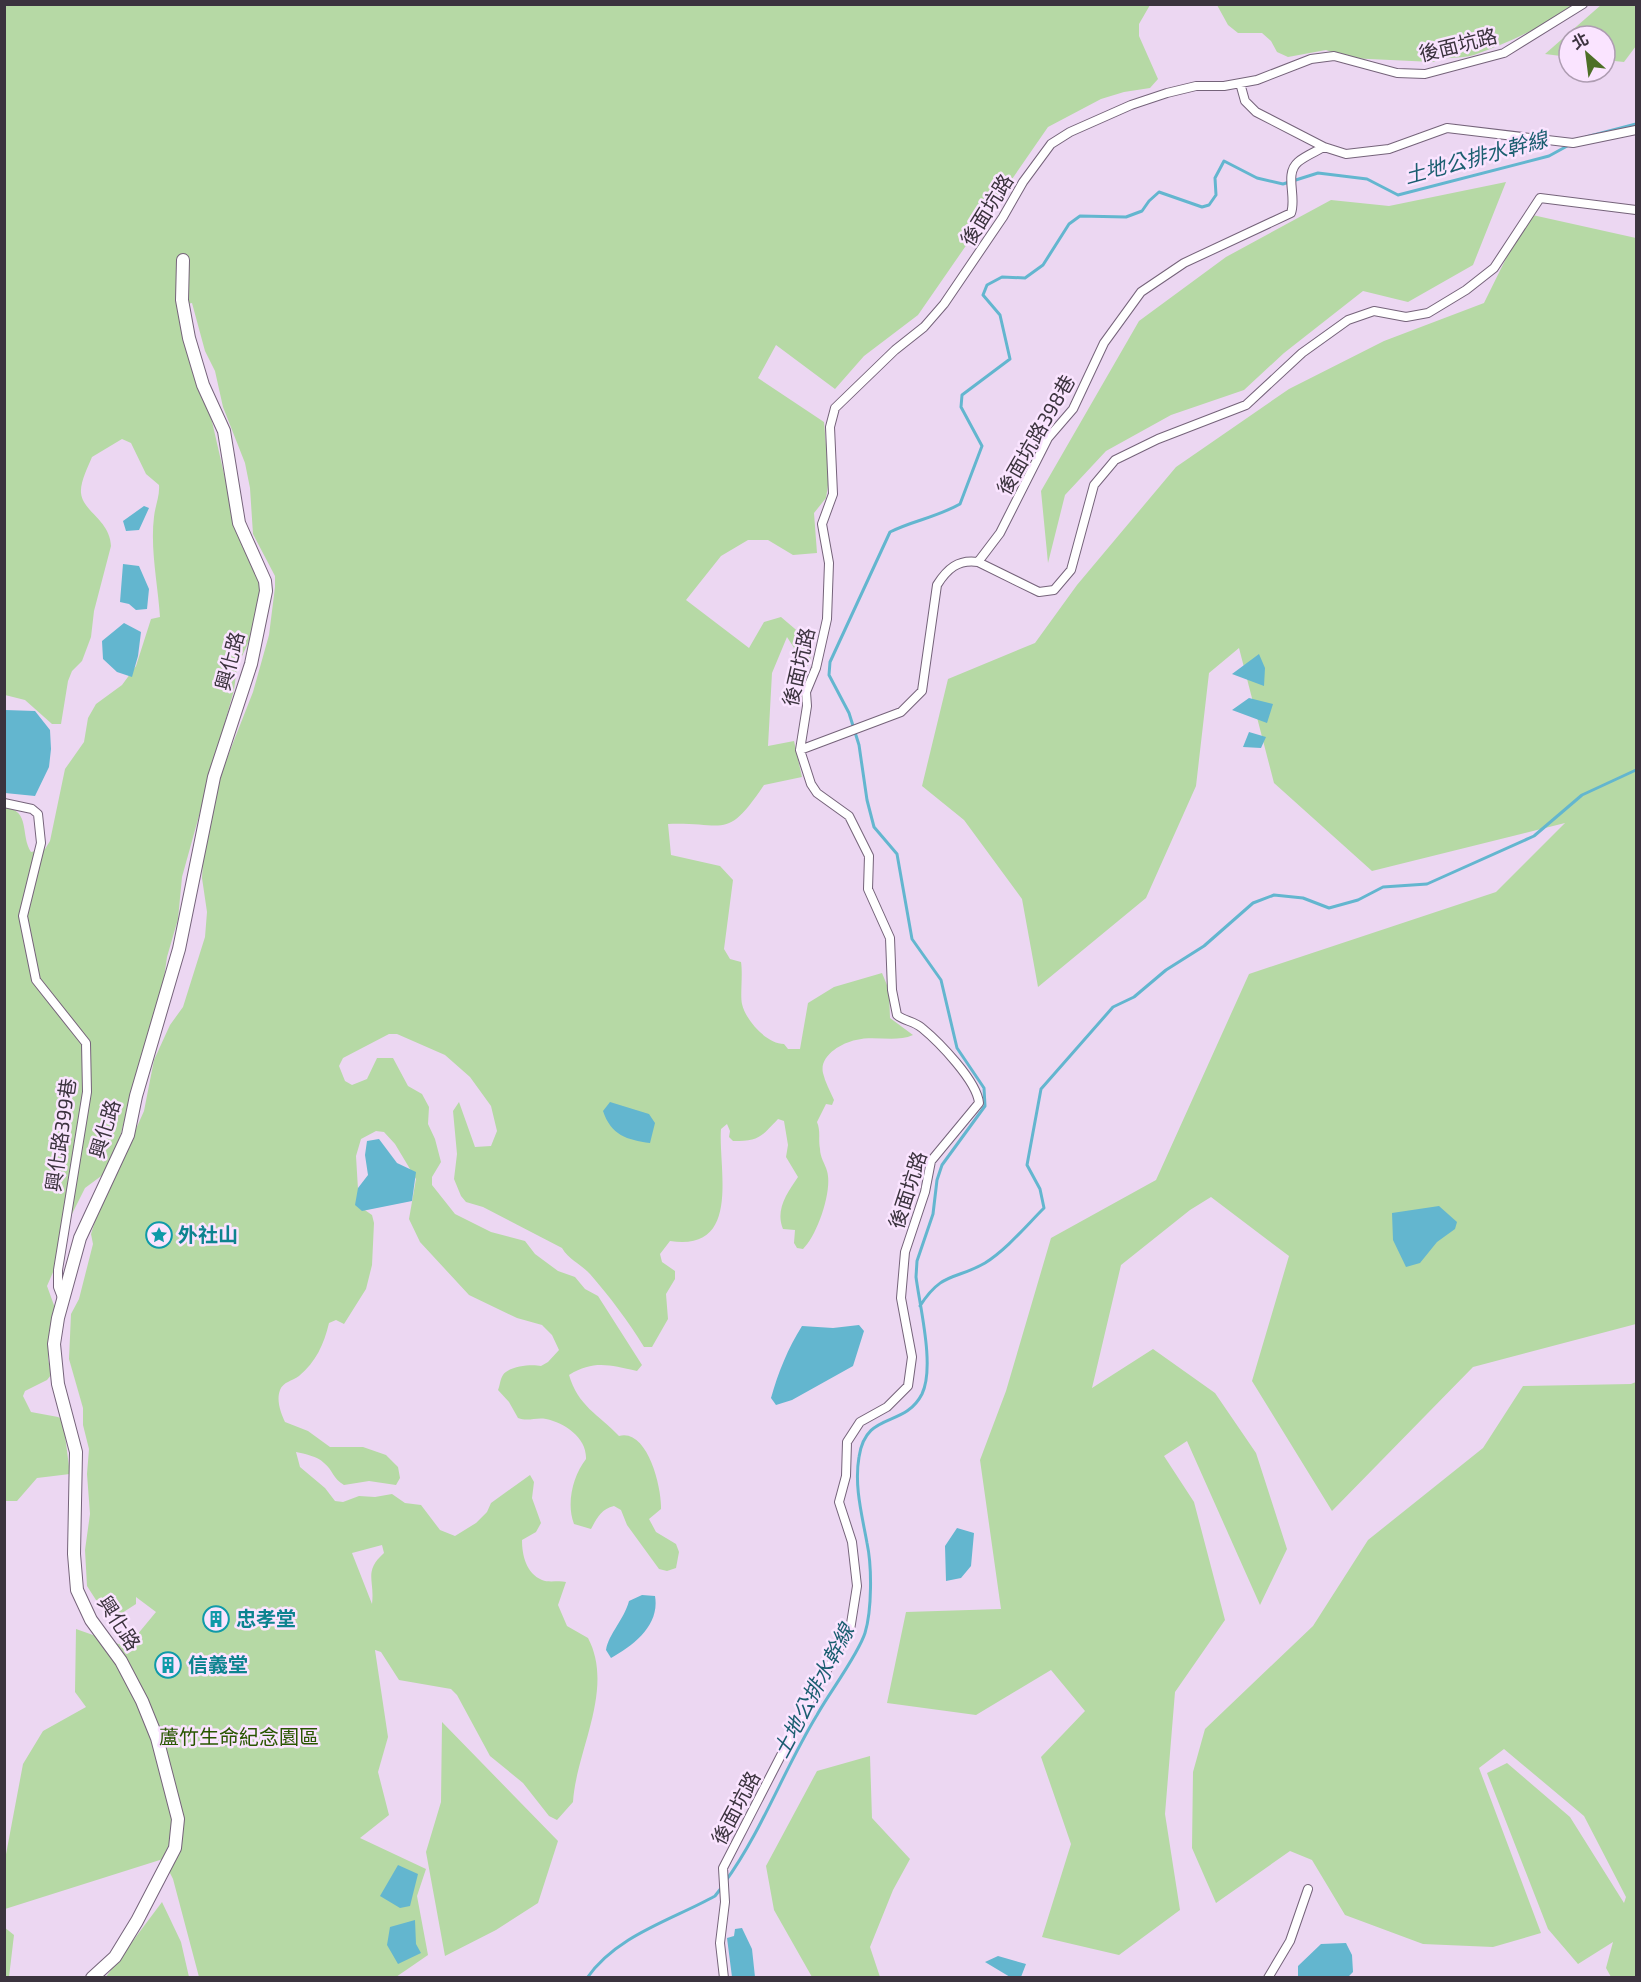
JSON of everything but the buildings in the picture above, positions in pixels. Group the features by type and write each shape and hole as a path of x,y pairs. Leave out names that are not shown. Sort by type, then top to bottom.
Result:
{"street":[{"name":"後面坑路","path":"724,1977 720,1943 726,1890 723,1873 727,1860 808,1703 850,1630 857,1586 852,1542 838,1502 846,1476 848,1442 860,1422 887,1407 908,1386 912,1357 901,1298 905,1251 925,1192 931,1161 979,1103 975,1086 942,1049 921,1028 897,1015 892,990 890,938 868,889 869,856 849,816 817,793 811,784 800,750 807,706 806,692 816,668 826,619 829,563 822,524 833,494 830,426 835,408 895,350 924,327 944,304 1051,144 1070,132 1131,105 1167,93 1196,86 1257,80 1311,59 1334,56 1397,73 1425,74 1504,53 1583,4"},
{"path":"1240,83 1245,100 1256,112 1324,147 1346,154 1389,149 1447,128 1573,143 1636,130"},
{"name":"後面坑路398巷","path":"978,562 1000,533 1048,438 1073,409 1104,343 1141,292 1184,263 1291,213 1294,203 1291,175 1297,163 1324,147"},
{"path":"800,750 901,712 922,691 937,585 946,570 966,560 978,562 1039,592 1054,590 1071,570 1094,485 1115,460 1158,439 1246,405 1302,352 1348,320 1374,311 1406,317 1428,313 1466,290 1494,268 1540,198 1636,210"},
{"name":"興化路","path":"92,1977 116,1957 137,1922 175,1848 178,1819 157,1738 142,1701 121,1661 92,1620 77,1590 74,1554 76,1452 58,1384 54,1358 58,1318 80,1238 128,1135 136,1096 177,959 214,777 242,695 265,602 265,581 239,523 224,431 203,385 189,338 182,300 183,260"},
{"name":"興化路399巷","path":"4,803 32,809 38,814 42,843 23,916 36,980 86,1043 87,1092 58,1270 58,1287 63,1300"},
{"path":"1268,1977 1290,1941 1308,1889"}],"green space":[{"name":"蘆竹生命紀念園區","path":"5,5 1150,5 1139,24 1139,36 1158,79 1150,88 1101,99 1048,127 918,315 864,356 835,389 776,345 758,378 824,422 829,479 826,498 814,513 817,553 793,555 768,540 748,540 721,556 686,600 749,648 764,622 781,617 808,640 811,662 802,672 798,654 787,637 772,673 768,746 794,741 802,777 764,785 741,814 724,825 668,824 671,855 720,866 733,880 724,949 730,959 741,962 741,1000 744,1011 764,1036 784,1044 788,1049 800,1049 808,1003 834,987 882,973 889,990 890,1018 913,1035 850,1042 832,1051 824,1061 823,1073 834,1100 832,1105 826,1104 817,1122 820,1152 827,1171 828,1189 818,1224 808,1243 803,1249 797,1248 794,1243 795,1230 783,1229 781,1222 783,1202 798,1177 786,1157 788,1145 784,1121 778,1119 759,1137 742,1141 733,1141 729,1137 730,1131 727,1124 721,1129 723,1185 717,1221 708,1234 693,1241 670,1241 660,1254 662,1262 675,1271 675,1279 666,1294 668,1319 652,1347 644,1347 612,1300 562,1248 483,1207 466,1202 461,1196 454,1179 457,1154 453,1111 459,1102 475,1147 491,1146 497,1131 491,1106 470,1077 445,1055 397,1034 389,1034 343,1058 339,1066 345,1081 352,1085 367,1079 377,1058 393,1058 408,1086 422,1094 429,1107 428,1124 441,1162 432,1177 432,1185 455,1214 491,1232 525,1241 535,1254 558,1271 575,1277 585,1289 598,1296 642,1365 637,1371 602,1365 586,1367 569,1375 578,1395 589,1409 619,1436 629,1436 638,1441 645,1450 656,1474 661,1499 661,1509 649,1519 656,1532 676,1544 679,1552 676,1568 667,1571 659,1569 627,1525 621,1510 614,1506 597,1518 591,1529 574,1524 571,1507 572,1490 586,1459 583,1444 574,1433 553,1421 518,1418 509,1402 498,1390 506,1372 526,1366 541,1366 548,1362 559,1350 552,1335 542,1325 517,1318 469,1295 420,1242 409,1219 416,1179 395,1144 384,1132 376,1131 361,1139 356,1156 359,1206 372,1215 374,1223 372,1265 366,1289 344,1324 336,1320 329,1323 315,1359 299,1376 281,1387 279,1403 285,1422 308,1431 330,1447 363,1447 386,1455 398,1467 400,1478 396,1485 369,1481 344,1485 321,1461 296,1452 300,1467 325,1488 335,1501 343,1502 359,1496 375,1497 392,1494 405,1503 421,1505 440,1530 455,1536 476,1523 487,1512 491,1503 530,1475 534,1482 532,1498 541,1523 536,1532 522,1540 524,1557 532,1573 537,1577 545,1581 566,1582 558,1605 567,1626 588,1638 595,1658 597,1678 592,1720 580,1762 573,1802 557,1820 549,1816 523,1783 490,1756 457,1695 451,1689 399,1680 381,1652 375,1650 388,1737 378,1772 389,1815 360,1838 426,1869 417,1896 428,1955 396,1977 199,1977 173,1879 163,1859 5,1909 4,1865 23,1764 43,1731 86,1707 75,1692 76,1629 127,1647 156,1612 136,1597 136,1604 122,1613 105,1614 87,1586 85,1550 90,1514 87,1474 89,1449 83,1425 83,1408 69,1359 71,1314 79,1299 93,1244 91,1234 95,1221 144,1111 154,1060 170,1025 183,1007 205,937 207,912 202,878 204,844 222,771 253,692 269,635 275,587 275,576 253,534 250,488 245,463 223,407 215,371 205,351 192,303 177,306 191,365 211,417 235,522 261,589 255,628 237,667 234,690 182,877 178,919 167,957 160,1006 129,1102 112,1168 85,1188 71,1216 57,1263 47,1286 55,1308 48,1358 51,1375 47,1380 25,1391 23,1396 31,1412 63,1420 70,1474 37,1478 17,1501 5,1501 5,807 13,809 22,819 31,852 45,849 50,841 65,769 84,742 88,718 96,704 122,685 136,666 151,619 160,617 153,542 159,485 146,474 131,443 122,439 92,457 82,484 83,500 106,529 111,546 94,611 91,637 82,661 72,671 68,681 61,724 52,724 25,700 5,695","holes":["382,1545 384,1553 372,1571 372,1604 352,1553"]},
{"path":"1217,5 1581,5 1488,50 1474,55 1433,62 1348,58 1326,50 1288,57 1277,52 1271,41 1262,33 1238,33 1228,25"},
{"path":"1601,5 1636,5 1636,46 1624,62 1617,61 1617,24 1579,24"},
{"path":"1557,44 1557,56 1545,54"},
{"path":"1506,182 1473,265 1408,302 1363,291 1284,353 1244,390 1171,415 1106,451 1065,495 1048,563 1041,491 1139,321 1226,257 1331,200 1389,206"},
{"path":"1528,214 1636,238 1636,1324 1473,1367 1332,1511 1252,1381 1289,1256 1211,1197 1190,1210 1121,1265 1092,1388 1153,1349 1215,1393 1256,1453 1287,1549 1260,1605 1187,1441 1164,1456 1194,1502 1225,1620 1175,1692 1165,1814 1180,1910 1119,1955 1042,1937 1071,1844 1041,1757 1085,1711 1051,1670 976,1715 887,1703 906,1612 1001,1609 980,1460 1006,1391 1051,1238 1156,1180 1249,974 1496,892 1565,823 1372,871 1274,783 1239,648 1209,673 1196,786 1146,898 1038,987 1022,899 964,820 922,786 948,679 1035,643 1077,585 1176,467 1289,389 1384,341 1484,303"},
{"path":"1636,1382 1636,1977 1611,1977 1606,1968 1613,1942 1578,1964 1548,1929 1487,1773 1507,1763 1570,1817 1624,1903 1626,1897 1584,1816 1504,1749 1479,1768 1541,1933 1493,1947 1423,1944 1345,1915 1312,1860 1290,1851 1216,1903 1192,1848 1193,1772 1205,1729 1313,1626 1368,1540 1483,1448 1523,1386 1631,1384"},
{"path":"442,1722 558,1841 538,1903 496,1930 445,1956 426,1852 441,1802"},
{"path":"870,1756 872,1818 910,1859 893,1890 870,1947 880,1977 812,1977 774,1910 766,1866 817,1771"},
{"path":"162,1902 181,1942 189,1977 105,1978"},
{"path":"4,1927 14,1935 9,1977 5,1977"}],"water":[{"path":"144,506 149,508 139,530 126,531 123,521"},
{"path":"123,564 139,566 149,589 147,609 136,610 129,604 120,602"},
{"path":"124,623 141,632 132,677 117,672 103,659 102,641"},
{"path":"1259,654 1265,668 1264,686 1232,674"},
{"path":"1249,698 1273,704 1267,723 1232,710"},
{"path":"5,710 35,711 50,730 49,767 35,796 5,793"},
{"path":"1249,732 1266,737 1261,748 1243,747"},
{"path":"610,1102 649,1114 655,1123 650,1143 627,1138 610,1126 603,1111"},
{"path":"379,1139 397,1163 416,1172 412,1201 362,1211 355,1205 358,1188 368,1175 365,1155 367,1141"},
{"path":"1439,1206 1457,1222 1455,1229 1437,1242 1420,1263 1406,1267 1393,1240 1392,1213"},
{"path":"859,1325 864,1331 853,1366 792,1400 776,1405 771,1398 777,1379 802,1326 833,1328"},
{"path":"957,1528 974,1533 971,1566 961,1578 946,1581 945,1546"},
{"path":"642,1595 655,1596 653,1616 649,1625 644,1633 628,1647 611,1658 606,1650 610,1638 629,1601"},
{"path":"398,1865 418,1874 410,1906 400,1908 380,1896"},
{"path":"415,1920 416,1944 421,1953 398,1964 387,1945 390,1927"},
{"path":"742,1928 752,1949 755,1977 732,1977 727,1938 734,1936 735,1929"},
{"path":"1346,1943 1352,1955 1353,1972 1348,1977 1298,1977 1298,1966 1321,1944"},
{"path":"998,1956 1026,1964 1021,1977 1010,1977 985,1962"}],"waterway":[{"name":"土地公排水幹線","path":"1586,137 1636,124"},
{"name":"土地公排水幹線","path":"725,1882 762,1821 805,1736 865,1633 869,1612 870,1576 869,1553 858,1490 859,1457 863,1442 869,1432 906,1412 922,1394 926,1382 927,1353 916,1277 917,1261 933,1214 937,1180 942,1165 985,1106 984,1088 957,1048 941,980 912,939 897,854 874,827 867,800 859,745 849,713 829,675 830,662 890,532 960,504 982,446 961,407 962,395 1010,359 1000,315 983,295 987,285 1002,277 1025,278 1043,265 1069,224 1080,216 1126,217 1142,211 1159,192 1202,207 1209,205 1216,195 1215,178 1224,161 1257,178 1283,184 1318,173 1367,179 1398,195 1549,156 1569,145"},
{"path":"920,1306 935,1287 943,1281 975,1268 993,1257 1044,1208 1040,1189 1027,1165 1041,1089 1113,1007 1134,997 1166,970 1204,946 1253,903 1274,895 1303,898 1329,908 1358,900 1383,887 1427,884 1534,836 1582,795 1636,770"},
{"name":"土地公排水幹線","path":"587,1978 599,1963 629,1939 715,1896 722,1887"}],"place":[{"name":"外社山","path":"159,1235"},
{"name":"忠孝堂","path":"216,1619"},
{"name":"信義堂","path":"168,1665"}]}
